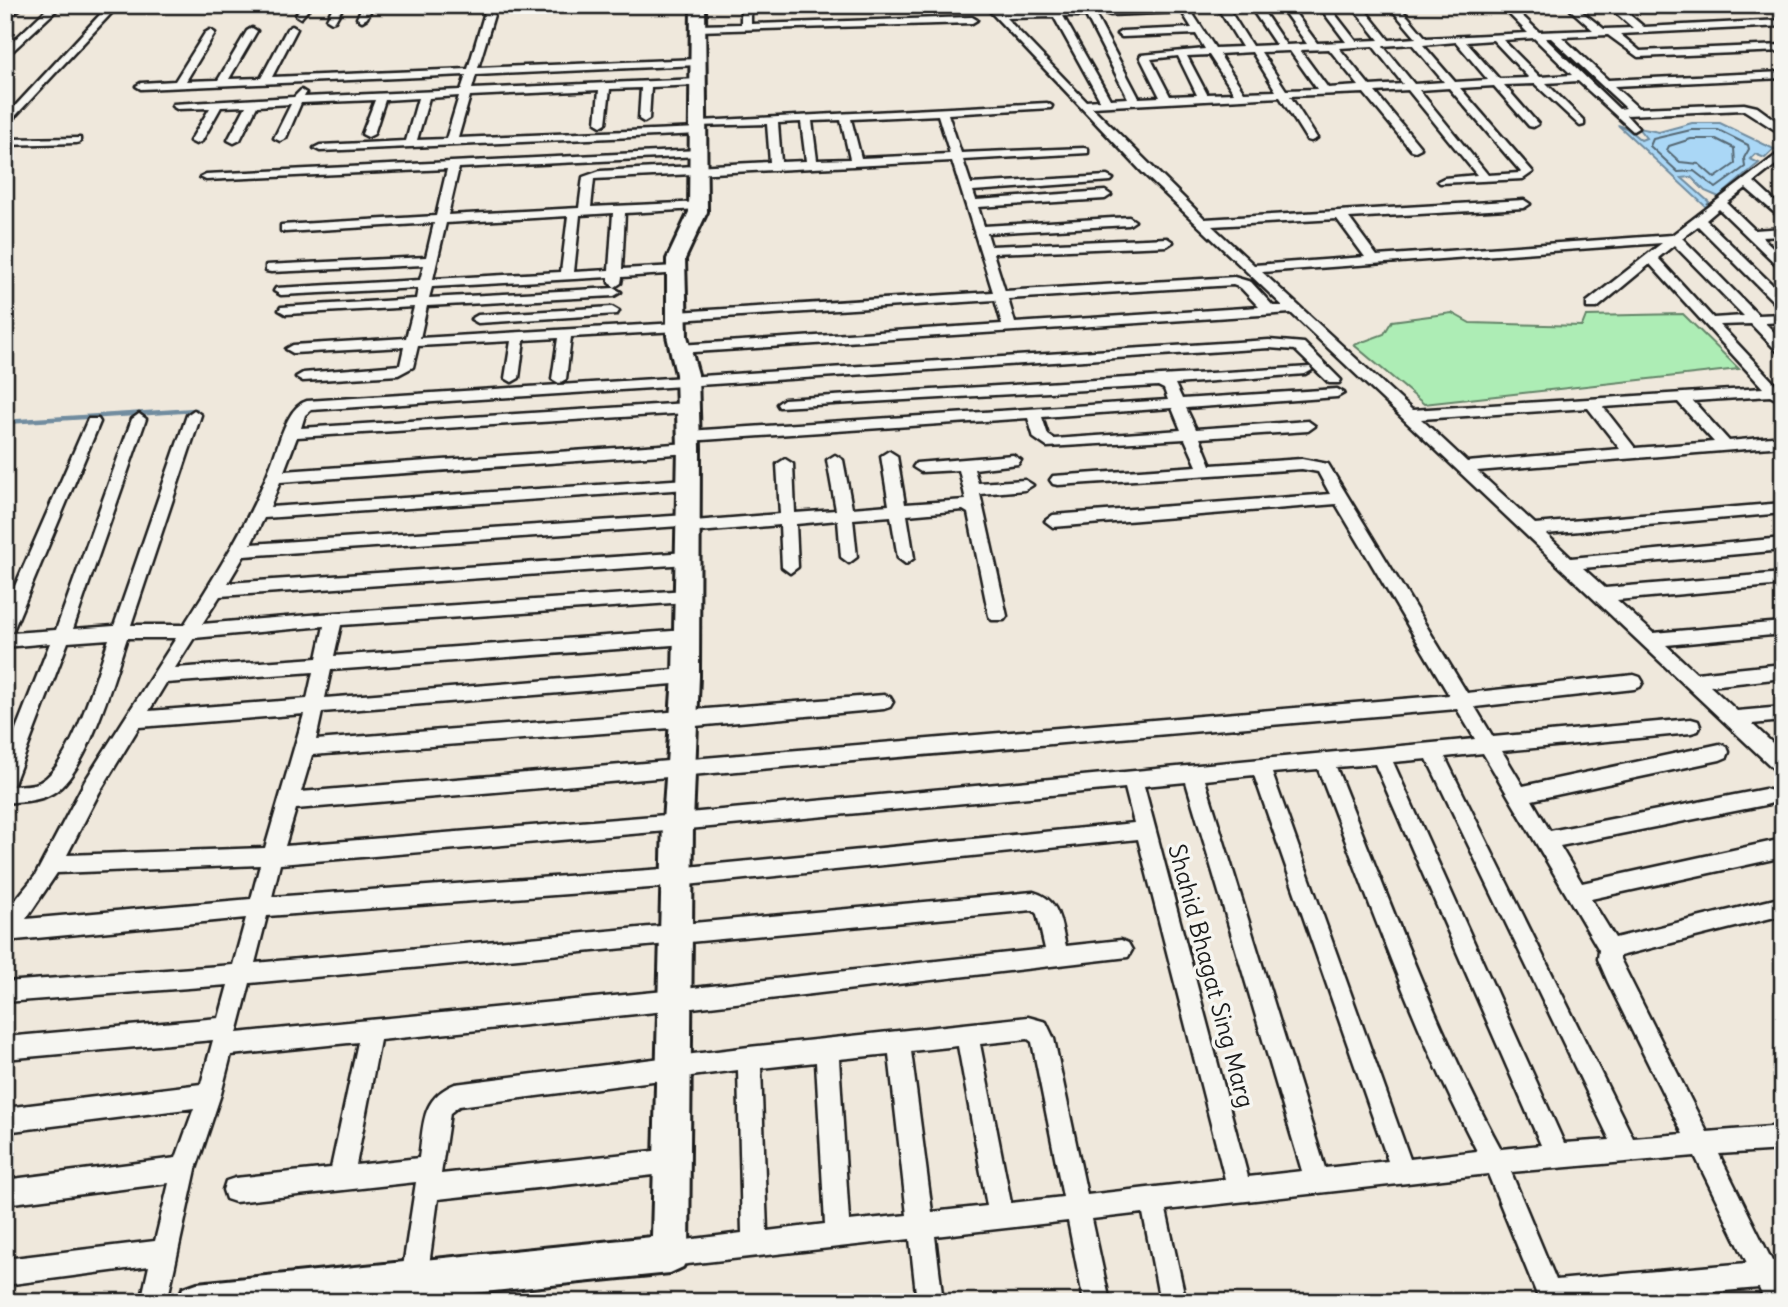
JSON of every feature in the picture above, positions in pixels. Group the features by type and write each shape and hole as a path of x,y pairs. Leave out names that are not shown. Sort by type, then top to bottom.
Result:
{"street":[{"path":"5,17 20,5"},
{"path":"5,55 57,5"},
{"path":"5,124 114,5"},
{"path":"332,19 339,5"},
{"path":"362,18 368,5"},
{"path":"451,142 492,5"},
{"path":"670,1254 678,822 686,676 687,596 688,405 677,321 676,270 678,250 697,219 699,205 698,5"},
{"path":"746,5 746,26"},
{"path":"1222,5 1311,138"},
{"path":"1254,5 1326,93"},
{"path":"1284,5 1315,47"},
{"path":"1323,5 1354,45"},
{"path":"1356,5 1413,88 1485,178"},
{"path":"1393,5 1452,85 1527,172 1523,176 1444,181"},
{"path":"1505,5 1633,128"},
{"path":"1612,5 1642,30"},
{"path":"1110,12 1184,7 1241,96"},
{"path":"1054,9 1107,103"},
{"path":"994,10 1087,9 1135,101"},
{"path":"994,10 1140,164 1250,268 1281,310"},
{"path":"1576,10 1638,54 1783,48"},
{"path":"698,28 972,20"},
{"path":"1167,100 1145,57 1783,23"},
{"path":"265,80 292,29"},
{"path":"222,82 252,31"},
{"path":"1122,34 1199,31"},
{"path":"179,84 210,33"},
{"path":"1554,35 1635,111"},
{"path":"1496,38 1580,124"},
{"path":"1459,40 1533,124"},
{"path":"1332,46 1415,148"},
{"path":"1181,53 1204,97"},
{"path":"141,86 698,62"},
{"path":"560,88 565,68"},
{"path":"1606,83 1783,75"},
{"path":"281,138 307,78"},
{"path":"1084,104 1582,78"},
{"path":"177,106 699,82"},
{"path":"644,119 646,85"},
{"path":"601,123 605,86"},
{"path":"411,144 424,94"},
{"path":"368,134 381,97"},
{"path":"234,140 253,103"},
{"path":"196,141 218,104"},
{"path":"320,148 1046,106"},
{"path":"1616,112 1749,107 1783,132"},
{"path":"942,111 1010,327"},
{"path":"845,116 856,162"},
{"path":"806,118 812,165"},
{"path":"772,120 776,167"},
{"path":"5,142 76,140"},
{"path":"205,177 454,165 699,162 776,167 1084,151"},
{"path":"1592,305 1783,153"},
{"path":"567,275 588,180 595,175 699,162"},
{"path":"1769,164 1783,174"},
{"path":"303,377 403,370 413,342 454,165"},
{"path":"966,188 1107,179"},
{"path":"1747,182 1783,216"},
{"path":"971,204 1105,195"},
{"path":"1720,203 1783,264"},
{"path":"1202,223 1524,204"},
{"path":"285,228 699,205"},
{"path":"610,331 619,209"},
{"path":"1341,216 1373,259"},
{"path":"1699,220 1783,303"},
{"path":"979,230 1129,221"},
{"path":"1752,234 1783,232"},
{"path":"1250,268 1675,238"},
{"path":"1675,238 1783,349"},
{"path":"986,250 1167,242"},
{"path":"1651,258 1780,395"},
{"path":"271,268 432,261"},
{"path":"281,291 676,270"},
{"path":"293,349 610,331 677,321 1000,295 1234,281 1246,285 1281,310 1409,415 1690,681 1783,765"},
{"path":"286,310 614,292"},
{"path":"680,349 1281,310"},
{"path":"478,319 612,311"},
{"path":"1709,322 1783,318"},
{"path":"559,379 565,333"},
{"path":"512,378 518,336"},
{"path":"5,931 53,864 92,787 162,676 185,632 240,551 260,513 291,433 302,409 323,403 688,405 1034,414 1177,404 1336,387 1304,349 1292,344 1277,344 688,405 291,433"},
{"path":"784,404 1305,370"},
{"path":"1161,381 1170,387 1206,470"},
{"path":"1409,415 1681,397 1780,395"},
{"path":"1681,397 1726,445"},
{"path":"1592,403 1631,453"},
{"path":"274,477 688,405"},
{"path":"1034,414 1041,438 1052,444 1308,426"},
{"path":"5,795 44,789 61,775 90,719 194,415"},
{"path":"5,782 62,636 139,419"},
{"path":"5,630 93,422"},
{"path":"1464,467 1783,441"},
{"path":"890,456 906,558"},
{"path":"835,460 845,514 849,557"},
{"path":"921,467 1013,460"},
{"path":"785,464 790,567"},
{"path":"966,465 998,616"},
{"path":"1058,480 1315,465 1329,475 1610,949 1609,959 1616,975 1701,1144 1774,1273 1779,1302"},
{"path":"260,513 687,484"},
{"path":"971,489 1025,485"},
{"path":"1053,522 1342,498"},
{"path":"240,551 788,519 963,505 972,507 976,513"},
{"path":"1531,530 1783,508"},
{"path":"1567,564 1783,544"},
{"path":"216,590 687,558"},
{"path":"1600,595 1783,579"},
{"path":"5,640 119,632 185,632 334,618 687,596"},
{"path":"154,1302 184,1169 210,1094 272,856 305,748 334,618"},
{"path":"1648,640 1783,628"},
{"path":"162,676 686,637"},
{"path":"1690,681 1783,671"},
{"path":"134,720 686,676"},
{"path":"289,801 1462,701 1634,682"},
{"path":"305,748 684,720 884,702"},
{"path":"1732,719 1783,714"},
{"path":"53,864 272,856 678,822 1690,726"},
{"path":"1433,752 1627,1150"},
{"path":"1518,795 1720,752"},
{"path":"1381,757 1558,1157"},
{"path":"1324,761 1428,1022 1465,1105 1495,1161 1551,1297 1774,1273"},
{"path":"1261,768 1403,1171"},
{"path":"1193,773 1317,1180"},
{"name":"Shahid Bhagat Sing Marg","path":"1132,778 1239,1188"},
{"path":"1544,841 1765,797"},
{"path":"5,931 260,907 677,877 1146,830"},
{"path":"1576,893 1783,848"},
{"path":"5,992 242,974 1033,901 1041,903 1046,909 1058,957"},
{"path":"1610,949 1783,906"},
{"path":"5,1048 371,1031 1121,950"},
{"path":"414,1280 440,1106 456,1095 748,1058 1028,1028 1038,1030 1044,1038 1097,1302"},
{"path":"341,1179 371,1031"},
{"path":"967,1034 1001,1217"},
{"path":"899,1042 930,1302"},
{"path":"827,1050 838,1235"},
{"path":"748,1058 755,1244"},
{"path":"5,1120 210,1094"},
{"path":"197,1302 670,1254 1495,1161 1783,1138"},
{"path":"235,1190 341,1179 428,1179 672,1161"},
{"path":"5,1192 184,1169"},
{"path":"1152,1199 1173,1302"},
{"path":"5,1272 165,1252"}],"green space":[{"path":"1452,313 1470,323 1582,326 1586,316 1683,314 1739,369 1424,404 1354,345 1384,334 1392,321"}],"water":[{"path":"1692,123 1720,123 1774,149 1765,158 1755,154 1750,159 1759,163 1719,197 1705,191 1691,177 1682,178 1709,202 1706,207 1618,125 1641,140 1646,138 1638,128 1659,132"}],"waterway":[{"path":"5,422 196,410"}]}
